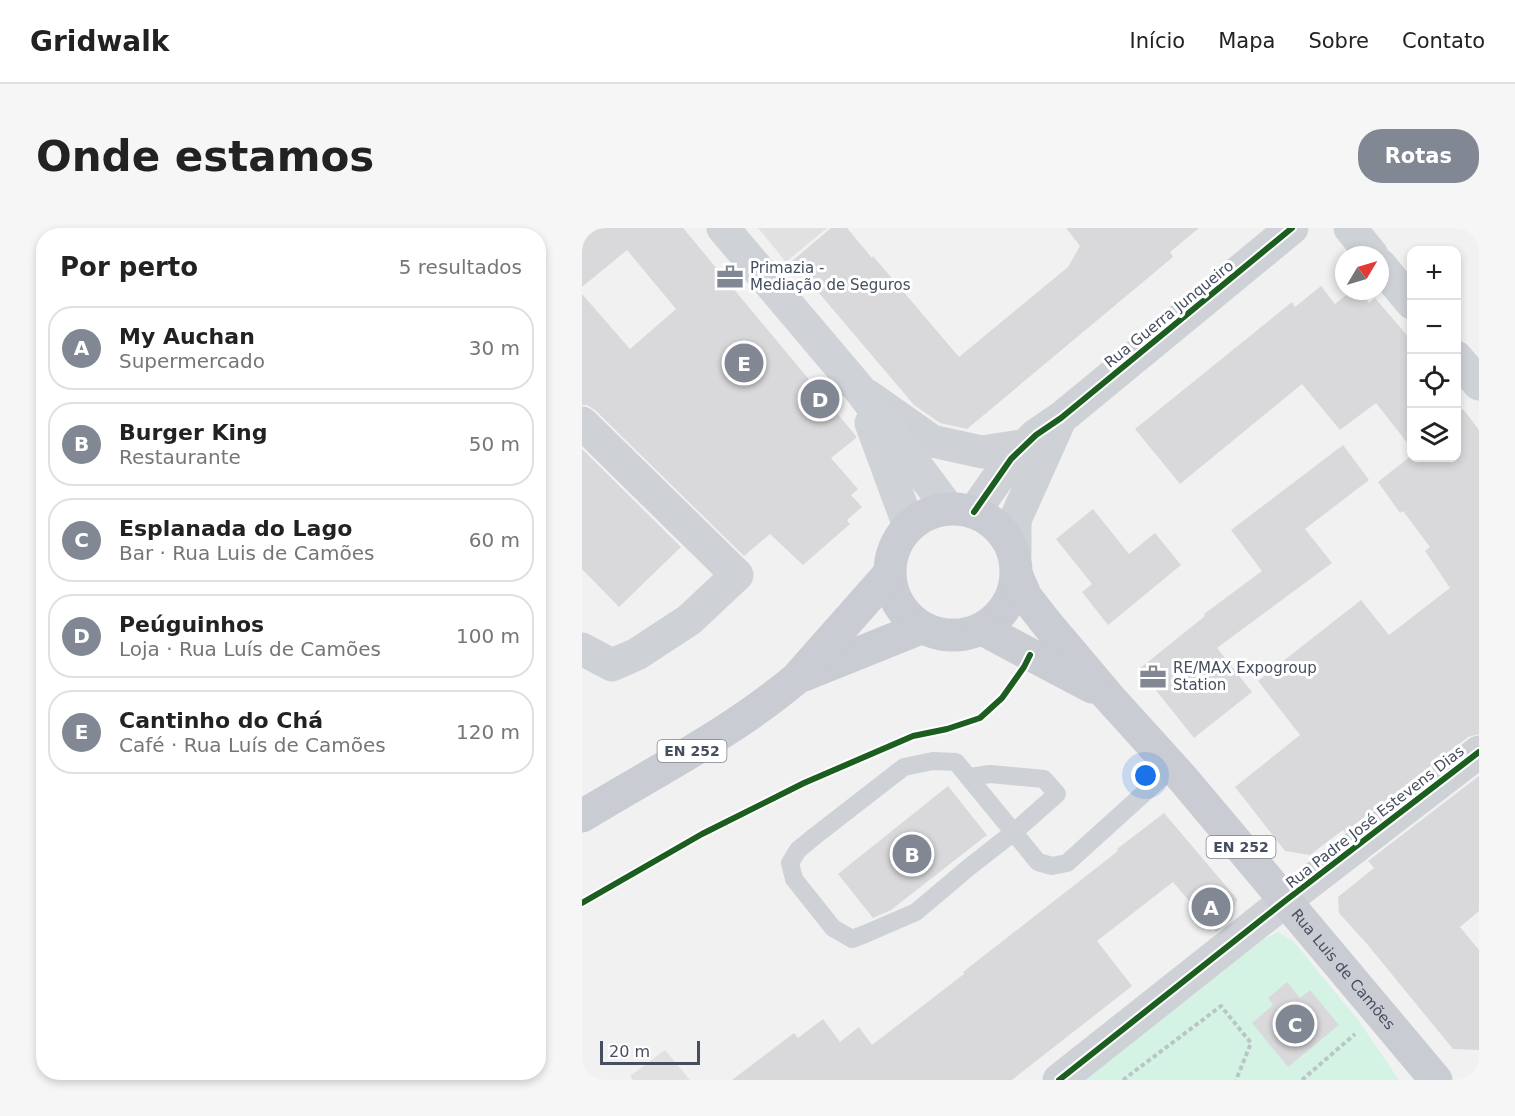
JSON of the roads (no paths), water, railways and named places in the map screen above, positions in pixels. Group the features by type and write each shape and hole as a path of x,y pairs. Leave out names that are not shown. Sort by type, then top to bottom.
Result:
{"main road":[{"path":"723,228 961,510"},
{"path":"860,390 909,526"},
{"path":"961,510 927,514 909,526 898,540 891,556 890,574 894,595 905,614 921,628 951,636 982,629 996,620 1007,607 1014,592 1016,565"},
{"name":"EN 252","path":"961,510 992,521 1006,537 1026,597 1108,696"},
{"name":"EN 252","path":"582,816 747,717 796,678 890,574"},
{"name":"EN 252","path":"796,678 921,628"},
{"name":"EN 252","path":"982,629 1108,696"},
{"name":"Rua Luis de Camões","path":"1108,696 1173,767 1436,1080"}],"street":[{"name":"Rua Guerra Junqueiro","path":"961,510 1036,435 1061,418 1292,228"},
{"path":"1350,228 1365,246"},
{"path":"1389,276 1409,300"},
{"path":"1461,363 1479,384"},
{"path":"860,390 932,441 982,452 1027,445"},
{"path":"1016,565 1015,520 1061,418"},
{"path":"582,423 737,575 689,620 637,654 612,665 582,649"},
{"name":"Rua Padre José Estevens Dias","path":"1059,1080 1285,901 1479,752"}],"lane":[{"path":"969,777 990,774 1044,779 1057,794 1014,832 916,912 852,939 833,928 794,879 790,863 798,850 904,767 933,761 956,762 969,777 1014,832 1038,862 1052,866 1067,863 1173,767"}],"place":[{"name":"Primazia - Mediação de Seguros","path":"730,277"},
{"name":"Cantinho do Chá","path":"744,363"},
{"name":"Peúguinhos","path":"820,399"},
{"name":"RE/MAX Expogroup Station","path":"1153,677"},
{"name":"Burger King","path":"912,854"},
{"name":"My Auchan","path":"1211,907"},
{"name":"Esplanada do Lago","path":"1295,1024"}]}
